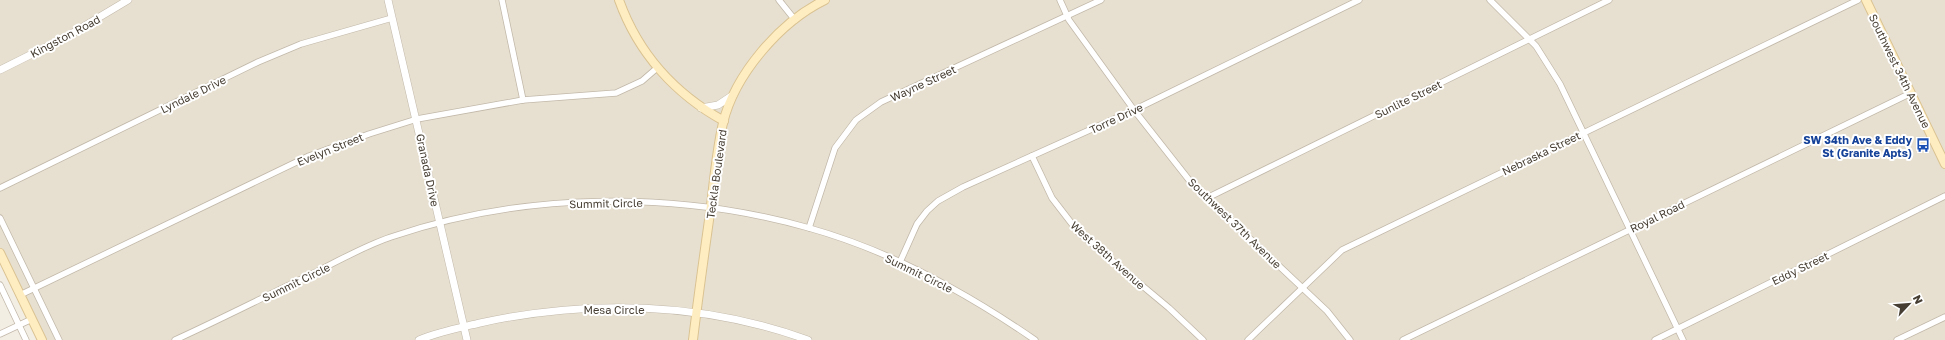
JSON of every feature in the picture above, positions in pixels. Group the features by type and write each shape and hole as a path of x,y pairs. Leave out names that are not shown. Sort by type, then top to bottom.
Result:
{"main road":[{"path":"619,0 633,34 647,56 657,68 680,91 701,108 724,121"},
{"name":"Teckla Boulevard","path":"693,340 717,155 724,121 735,93 756,58 771,41 795,20 814,5 825,0"},
{"name":"Southwest 34th Avenue","path":"1866,0 1945,164"},
{"path":"0,253 42,340"}],"street":[{"name":"Kingston Road","path":"0,70 66,38 128,0"},
{"name":"Granada Drive","path":"388,0 417,119 467,340"},
{"path":"502,0 523,100"},
{"path":"779,0 795,20"},
{"name":"Southwest 37th Avenue","path":"1060,0 1068,16 1134,110 1193,185 1327,311 1350,340"},
{"name":"Wayne Street","path":"810,228 834,148 856,120 881,102 1100,0"},
{"name":"Torre Drive","path":"900,262 917,224 938,201 963,187 1134,110 1360,0"},
{"path":"1490,0 1536,46 1560,84 1683,340"},
{"name":"Sunlite Street","path":"1207,198 1609,0"},
{"name":"Nebraska Street","path":"1248,340 1342,250 1858,0"},
{"name":"Lyndale Drive","path":"0,188 265,59 301,44 392,18"},
{"name":"Evelyn Street","path":"20,296 308,156 369,134 417,119 523,100 616,93 642,81 657,68"},
{"path":"701,108 718,105 735,93"},
{"name":"Royal Road","path":"1403,340 1911,93"},
{"name":"West 38th Avenue","path":"1032,156 1052,198 1079,233 1168,308 1202,340"},
{"name":"Eddy Street","path":"1655,340 1945,196"},
{"name":"Summit Circle","path":"175,340 388,238 440,223 509,209 561,203 642,202 680,204 710,208 810,228 900,262 959,292 1035,340"},
{"path":"0,218 59,340"},
{"path":"0,285 26,340"},
{"name":"Mesa Circle","path":"418,340 464,327 535,312 610,307 648,308 696,313 768,327 808,340"},
{"path":"1897,340 1945,317"},
{"path":"0,334 32,319"}],"shaded area":[{"path":"0,0 1945,0 1945,340 44,340 0,250"}],"place":[{"name":"SW 34th Ave & Eddy St (Granite Apts)","path":"1923,145"}]}
